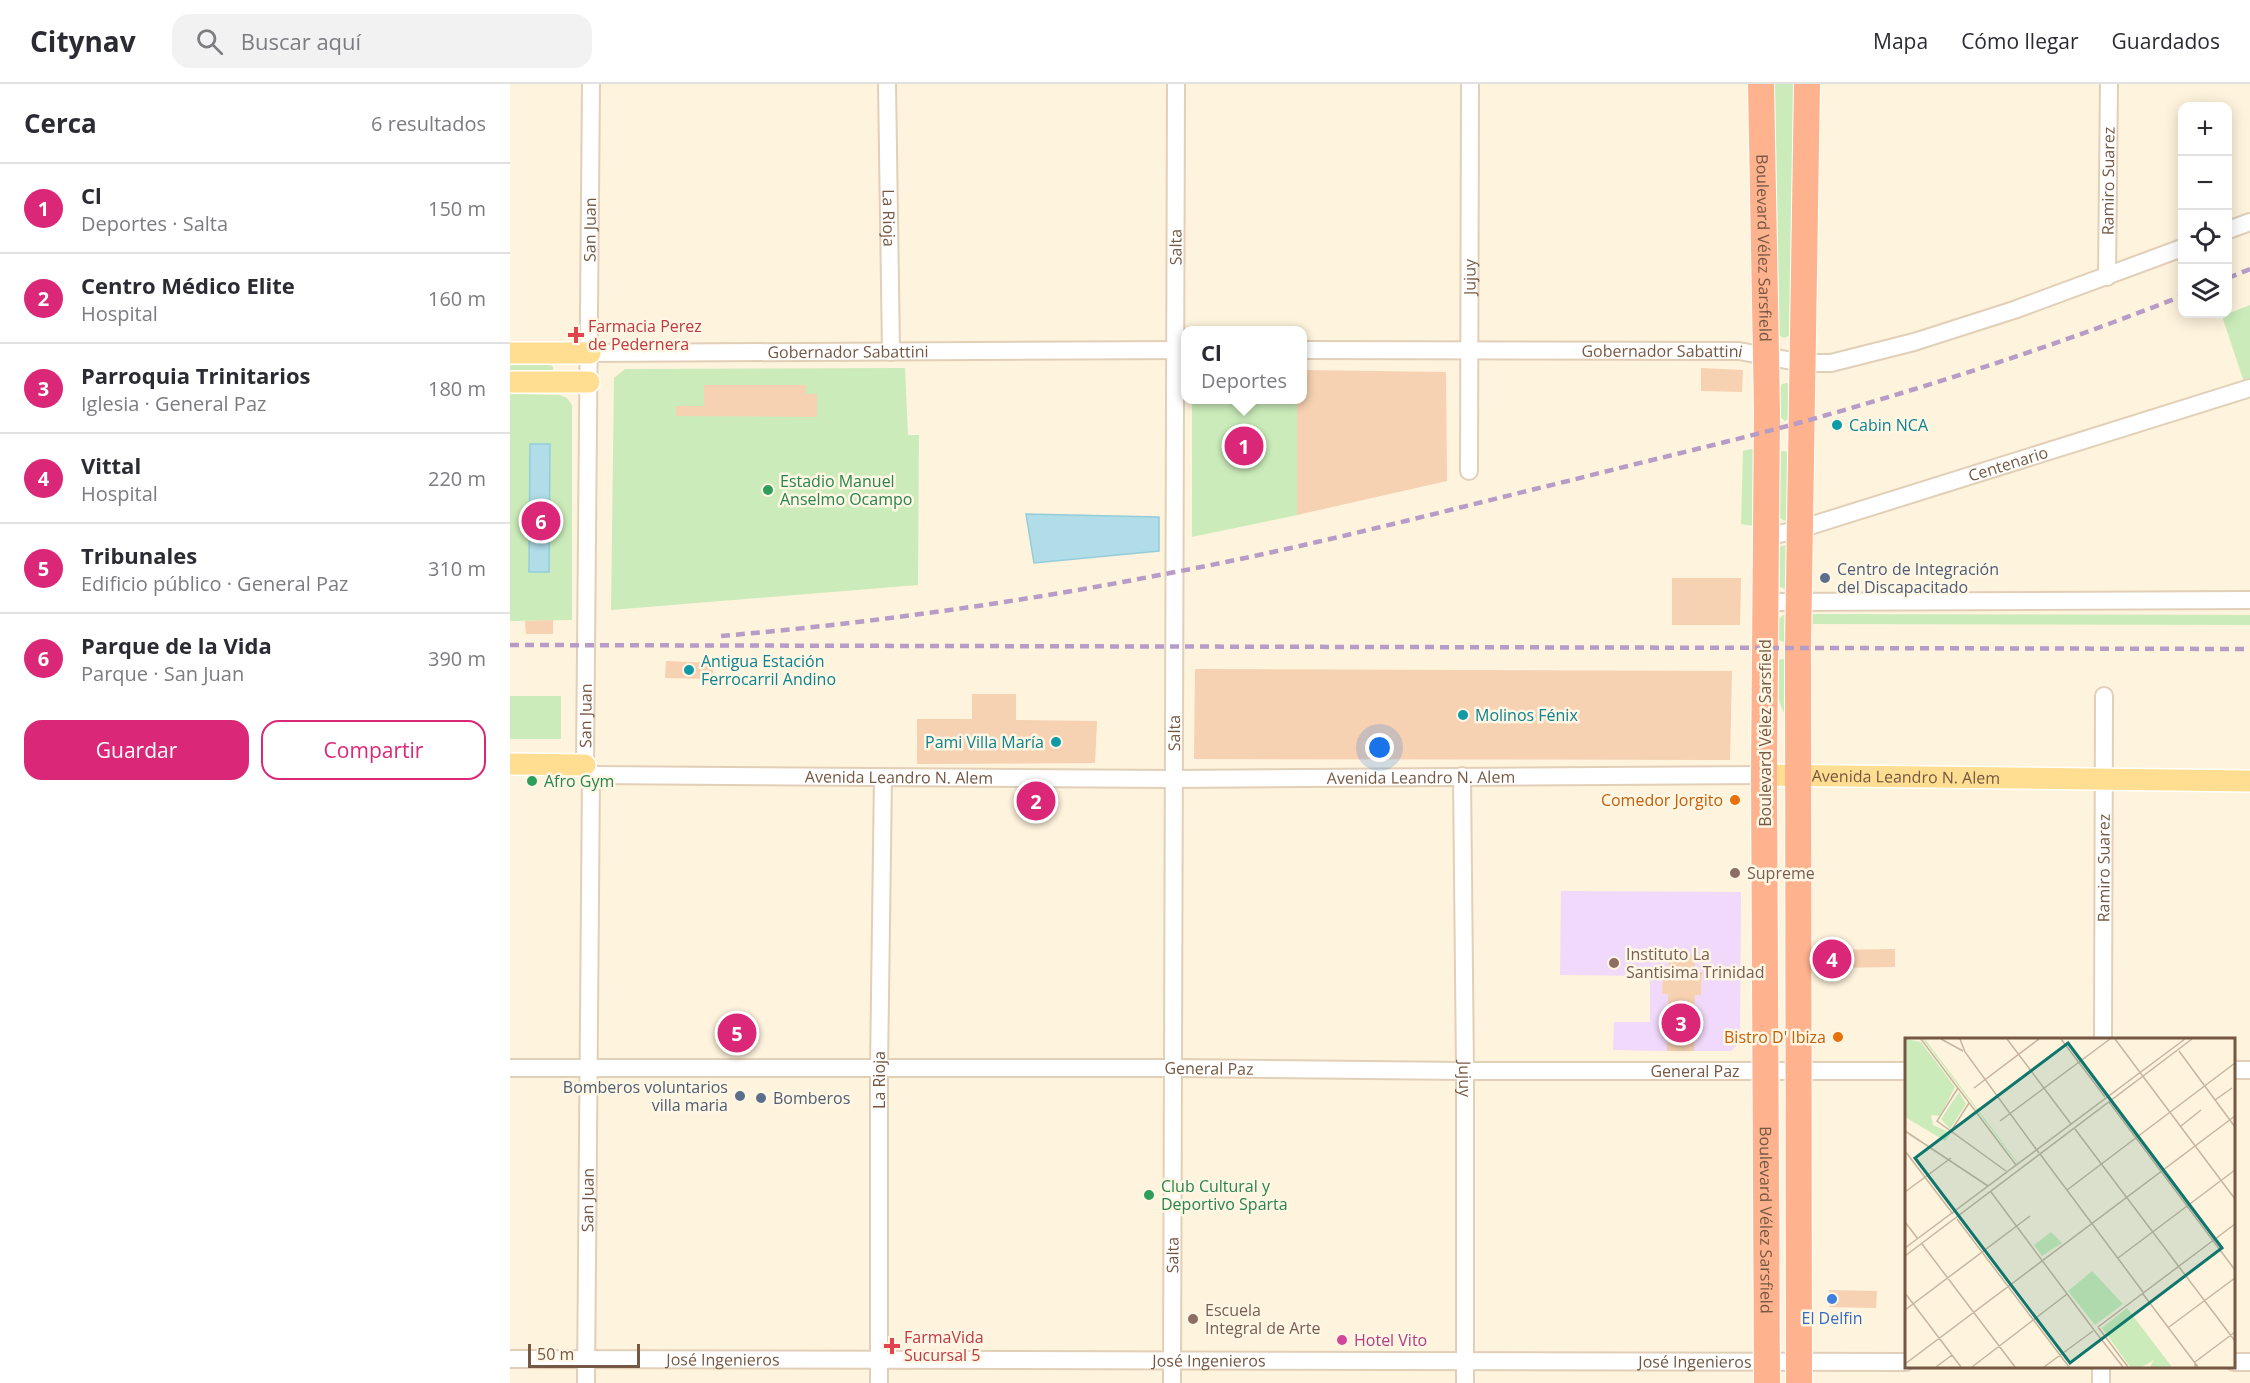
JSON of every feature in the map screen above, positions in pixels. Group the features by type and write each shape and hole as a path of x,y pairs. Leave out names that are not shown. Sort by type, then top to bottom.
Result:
{"highway":[{"name":"Boulevard Vélez Sarsfield","path":"1761,84 1767,355 1764,775 1767,1372"},
{"name":"Boulevard Vélez Sarsfield","path":"1799,1373 1798,602 1807,84"}],"main road":[{"name":"Gobernador Sabattini","path":"510,353 590,353"},
{"path":"510,382 589,382"},
{"name":"Avenida Leandro N. Alem","path":"510,764 588,770"},
{"name":"Avenida Leandro N. Alem","path":"1764,775 2250,781"}],"street":[{"name":"San Juan","path":"586,1383 590,1069 588,770 591,84"},
{"name":"La Rioja","path":"887,84 891,352"},
{"name":"Salta","path":"1172,1383 1173,779 1180,350 1176,84"},
{"name":"Jujuy","path":"1469,471 1470,84"},
{"name":"Ramiro Suarez","path":"2106,277 2109,84"},
{"path":"2232,229 2250,222"},
{"name":"Gobernador Sabattini","path":"1307,350 1739,351 1803,363 1831,363 1914,342 2014,310 2178,250"},
{"name":"Gobernador Sabattini","path":"590,353 1180,350"},
{"name":"Centenario","path":"1767,537 1800,529 2250,388"},
{"path":"1766,602 2250,600"},
{"name":"Ramiro Suarez","path":"2103,1038 2104,696"},
{"name":"Avenida Leandro N. Alem","path":"588,770 883,777 1173,779 1764,775"},
{"name":"Jujuy","path":"1462,776 1465,1383"},
{"name":"La Rioja","path":"879,1383 879,1068 883,777"},
{"name":"General Paz","path":"510,1068 1905,1071"},
{"name":"José Ingenieros","path":"510,1359 1465,1361 1799,1373 1905,1362"}],"shaded area":[{"name":"Instituto La Santisima Trinidad","path":"1561,891 1741,892 1740,1042 1731,1051 1694,1051 1695,995 1701,995 1702,973 1695,972 1695,955 1669,955 1668,972 1663,972 1662,994 1668,994 1667,1051 1613,1050 1614,1022 1650,1022 1650,976 1560,975"}],"green space":[{"path":"1773,84 1798,84 1794,334 1784,338 1775,333"},
{"path":"2250,305 2250,380 2244,382 2223,318 2232,318 2232,312"},
{"path":"510,363 548,363 553,370 510,374"},
{"path":"905,368 908,435 919,435 918,585 611,610 614,378 625,369"},
{"path":"1782,384 1790,385 1789,418 1785,421 1779,416 1780,388"},
{"path":"510,394 560,395 567,398 572,405 572,620 510,621"},
{"path":"1192,404 1297,404 1297,515 1192,537"},
{"path":"1760,447 1754,526 1741,524 1743,451"},
{"path":"1789,452 1789,519 1784,521 1779,517 1779,453"},
{"path":"1787,545 1789,587 1784,589 1778,586 1778,549"},
{"path":"1810,614 2250,615 2250,625 1806,624"},
{"path":"1783,615 1787,616 1787,643 1778,640 1778,620"},
{"path":"1781,659 1786,659 1786,718 1777,696 1777,663"},
{"path":"510,696 561,696 561,739 510,739"}],"water":[{"path":"530,444 550,444 549,572 529,572"},
{"path":"1026,514 1159,517 1159,551 1034,563"}],"building":[{"path":"1701,368 1743,370 1742,392 1701,391"},
{"path":"1307,370 1446,372 1447,481 1297,515 1297,404 1307,404"},
{"path":"704,385 806,385 806,394 817,394 817,417 676,416 676,406 704,406"},
{"name":"Cabin NCA","path":"1839,420 1841,428 1834,430 1832,422"},
{"path":"1672,578 1741,578 1740,625 1672,625"},
{"path":"553,620 553,634 526,634 525,621"},
{"name":"Antigua Estación Ferrocarril Andino","path":"666,661 713,663 713,679 665,678"},
{"name":"Molinos Fénix","path":"1195,669 1732,671 1730,760 1194,759"},
{"path":"972,694 1016,694 1016,720 1097,721 1095,763 917,764 917,719 972,719"},
{"path":"1895,949 1895,967 1828,968 1828,950"},
{"path":"1669,955 1695,955 1695,972 1702,972 1701,995 1695,995 1694,1051 1667,1051 1668,994 1662,994 1663,972 1668,972"},
{"path":"1829,1290 1877,1291 1876,1308 1829,1307"}],"railway":[{"path":"2232,276 2250,269"},
{"path":"721,636 834,625 1002,602 1114,584 1320,541 1802,422 2041,348 2178,298"},
{"path":"510,645 2250,649"}],"place":[{"name":"Farmacia Perez de Pedernera","path":"576,335"},
{"name":"Cabin NCA","path":"1837,425"},
{"name":"Cl","path":"1244,446"},
{"name":"Estadio Manuel Anselmo Ocampo","path":"768,490"},
{"name":"Parque de la Vida","path":"541,521"},
{"name":"Centro de Integración del Discapacitado","path":"1825,578"},
{"name":"Antigua Estación Ferrocarril Andino","path":"689,670"},
{"name":"Molinos Fénix","path":"1463,715"},
{"name":"Pami Villa María","path":"1056,742"},
{"name":"Afro Gym","path":"532,781"},
{"name":"Comedor Jorgito","path":"1735,800"},
{"name":"Centro Médico Elite","path":"1036,801"},
{"name":"Supreme","path":"1735,873"},
{"name":"Vittal","path":"1832,959"},
{"name":"Instituto La Santisima Trinidad","path":"1614,963"},
{"name":"Parroquia Trinitarios","path":"1681,1023"},
{"name":"Tribunales","path":"737,1033"},
{"name":"Bistro D' Ibiza","path":"1838,1037"},
{"name":"Bomberos voluntarios villa maria","path":"740,1096"},
{"name":"Bomberos","path":"761,1098"},
{"name":"Club Cultural y Deportivo Sparta","path":"1149,1195"},
{"name":"El Delfin","path":"1832,1299"},
{"name":"Escuela Integral de Arte","path":"1193,1319"},
{"name":"Hotel Vito","path":"1342,1340"},
{"name":"FarmaVida Sucursal 5","path":"892,1346"}]}
